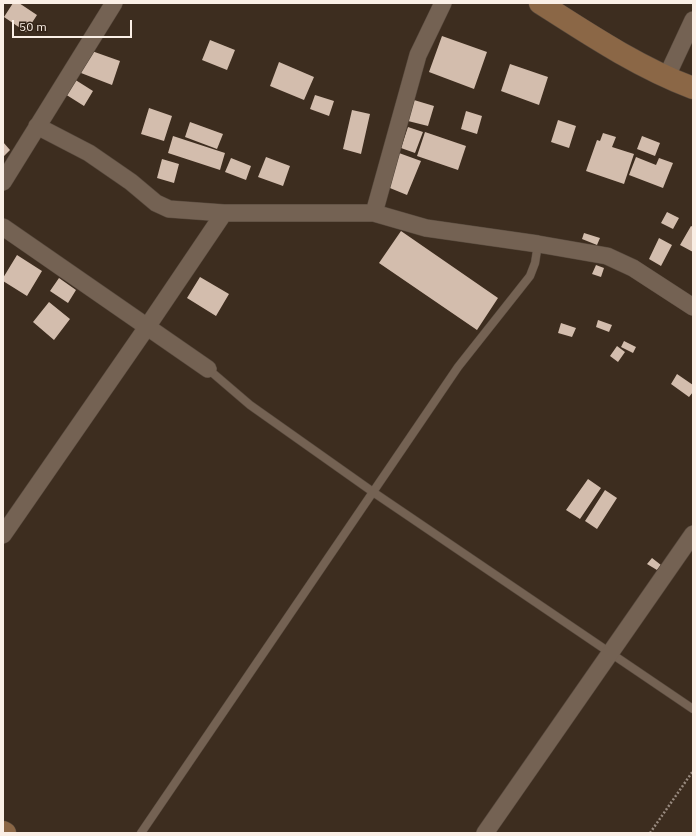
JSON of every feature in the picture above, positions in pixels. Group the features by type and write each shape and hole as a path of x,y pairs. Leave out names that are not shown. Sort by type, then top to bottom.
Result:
{"street":[{"path":"3,182 114,3"},
{"path":"374,213 418,55 443,3"},
{"path":"540,3 610,48 666,78 693,88"},
{"path":"666,78 693,20"},
{"path":"37,126 90,153 132,182 156,203 169,209 224,213 374,213 426,228 538,244 607,256 633,268 693,307"},
{"path":"3,535 224,213"},
{"path":"3,227 208,369"},
{"path":"485,833 693,534"}],"lane":[{"path":"141,833 458,367 530,276 535,263 538,244"},
{"path":"208,369 250,404 373,492 693,709"}],"path":[{"path":"650,833 693,771"}],"building":[{"path":"13,3 19,3 37,15 26,32 4,17"},
{"path":"442,36 487,52 474,89 429,72"},
{"path":"210,40 235,50 227,70 202,60"},
{"path":"89,50 120,61 112,85 81,73"},
{"path":"279,62 314,77 304,100 270,86"},
{"path":"510,64 548,77 539,105 501,91"},
{"path":"74,79 93,91 84,106 65,94"},
{"path":"315,95 334,101 329,116 310,109"},
{"path":"414,100 434,106 428,126 408,121"},
{"path":"149,108 172,116 164,141 141,134"},
{"path":"352,110 370,114 361,154 343,149"},
{"path":"466,111 482,116 477,134 461,129"},
{"path":"558,120 576,126 569,148 551,142"},
{"path":"190,122 223,134 217,149 185,137"},
{"path":"408,127 423,132 415,153 401,148"},
{"path":"425,132 466,146 458,170 417,156"},
{"path":"603,133 616,137 612,147 634,154 624,184 586,171 597,140 600,141"},
{"path":"173,136 225,153 220,170 168,153"},
{"path":"642,136 660,143 655,156 637,149"},
{"path":"3,142 10,150 3,157"},
{"path":"399,153 421,161 407,195 385,186"},
{"path":"266,157 290,166 283,186 258,177"},
{"path":"636,157 656,165 659,158 673,163 663,188 629,175"},
{"path":"231,158 251,166 246,180 225,172"},
{"path":"162,159 179,164 174,183 157,178"},
{"path":"667,212 679,218 673,229 661,223"},
{"path":"691,226 693,227 693,252 680,245"},
{"path":"401,231 498,298 477,330 379,263"},
{"path":"584,233 600,238 597,245 582,239"},
{"path":"659,238 672,245 661,266 649,259"},
{"path":"17,255 42,271 27,296 3,281 3,278"},
{"path":"596,265 604,268 601,277 592,274"},
{"path":"200,277 229,294 216,316 187,298"},
{"path":"59,278 76,290 68,303 50,291"},
{"path":"49,302 70,319 54,340 33,322"},
{"path":"598,320 612,325 609,332 596,327"},
{"path":"561,323 576,328 572,337 558,333"},
{"path":"624,341 636,347 633,353 621,347"},
{"path":"617,346 625,352 618,362 610,356"},
{"path":"677,374 693,385 693,392 689,397 671,384"},
{"path":"588,479 601,488 580,519 566,510"},
{"path":"605,490 617,498 597,529 585,521"},
{"path":"652,558 661,565 657,570 647,564"}]}
